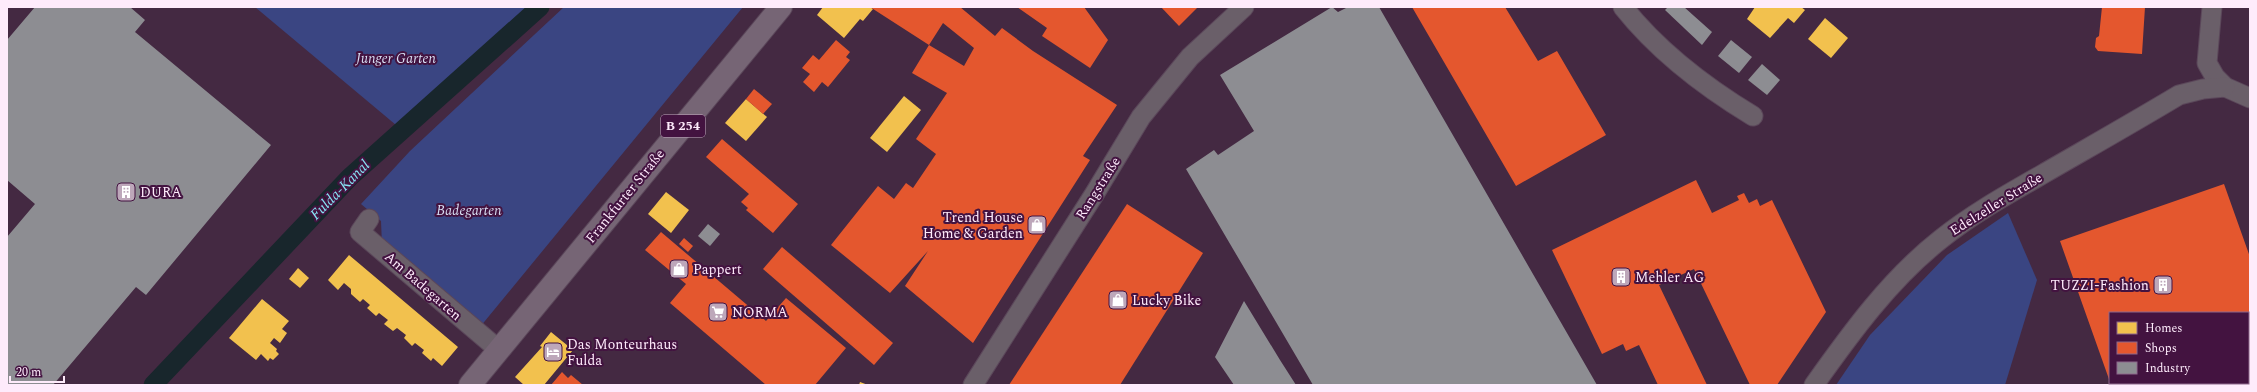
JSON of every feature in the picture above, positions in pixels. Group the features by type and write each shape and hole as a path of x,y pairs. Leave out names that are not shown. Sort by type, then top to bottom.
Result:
{"main road":[{"name":"Frankfurter Straße","path":"470,385 781,7"}],"street":[{"name":"Rangstraße","path":"973,385 1141,117 1190,57 1244,7"},
{"path":"1623,7 1680,65 1724,99 1753,116"},
{"path":"2212,7 2207,64 2215,77 2225,87 2250,98"},
{"name":"Edelzeller Straße","path":"1814,385 1855,329 1900,278 1922,255 1958,225 2180,95 2203,89 2225,87"},
{"name":"Am Badegarten","path":"369,219 360,232 498,350"}],"green space":[{"name":"Junger Garten","path":"255,7 529,7 396,125"},
{"name":"Badegarten","path":"564,7 743,7 480,327 382,245 381,221 361,204 410,151"},
{"path":"2008,213 2037,280 2005,385 1836,385 1870,335 1947,255"}],"building: Homes":[{"path":"823,7 870,7 873,9 863,21 860,19 844,38 817,15"},
{"path":"1755,7 1801,7 1805,10 1794,23 1788,18 1770,38 1747,19"},
{"path":"1825,18 1848,38 1831,58 1808,39"},
{"path":"904,96 921,110 887,152 870,138"},
{"path":"746,99 767,117 746,141 725,123"},
{"path":"666,192 689,210 671,233 648,214"},
{"path":"349,255 458,347 442,366 433,358 431,361 422,353 424,350 415,343 412,346 404,338 406,335 397,328 393,331 384,324 388,320 379,313 376,316 367,308 370,305 363,299 360,302 351,294 351,289 344,283 338,290 328,280"},
{"path":"298,268 309,278 300,288 289,279"},
{"path":"262,299 289,321 282,329 287,333 280,343 274,338 270,343 277,349 276,351 279,354 273,360 270,358 268,361 261,354 256,360 229,338"},
{"path":"551,332 573,350 544,385 524,385 515,377 542,347 540,346"},
{"path":"860,382 868,385 859,385"}],"building: Shops":[{"path":"870,7 960,7 995,36 1002,28 1033,51 1117,105 1083,156 1090,160 973,343 905,286 928,251 890,293 831,245 878,186 894,199 906,183 913,188 936,154 916,139 947,93 912,73 929,45","holes":["943,23 974,48 964,66 929,45"]},
{"path":"1017,7 1084,7 1108,40 1090,68 1042,36 1047,28"},
{"path":"1161,7 1198,7 1179,26"},
{"path":"1412,7 1505,7 1538,61 1557,51 1606,135 1516,186"},
{"path":"2102,7 2145,7 2142,54 2098,51 2095,47 2096,38 2099,36"},
{"path":"836,40 850,52 846,57 850,60 828,87 822,82 814,92 803,82 810,74 802,68 813,55 819,60"},
{"path":"754,89 772,104 763,114 746,99"},
{"path":"722,139 798,204 773,233 746,210 748,208 741,202 749,194 706,157"},
{"name":"Mehler AG","path":"1696,180 1712,213 1739,200 1737,196 1744,193 1749,203 1757,199 1760,206 1772,200 1826,312 1777,385 1750,385 1694,269 1659,285 1707,385 1658,385 1639,345 1626,351 1623,344 1602,354 1552,250"},
{"name":"TUZZI-Fashion","path":"2224,184 2250,257 2250,385 2111,385 2249,384 2249,312 2109,312 2109,379 2060,241"},
{"name":"Lucky Bike","path":"1127,204 1203,253 1120,385 1009,385"},
{"name":"NORMA","path":"661,232 766,321 786,298 846,348 815,385 766,385 670,303 686,284 645,250"},
{"path":"684,238 693,246 688,252 679,244"},
{"path":"782,247 893,343 874,365 763,269"},
{"path":"562,372 568,378 571,375 583,385 551,385"}],"building: Industry":[{"name":"DURA","path":"35,7 130,7 145,20 135,32 271,145 146,295 136,287 53,385 7,385 7,237 35,204 7,180 7,40"},
{"path":"1332,7 1338,12 1348,7 1379,7 1597,385 1313,385 1186,169 1214,150 1218,155 1254,131 1220,75"},
{"path":"1668,7 1684,7 1712,32 1702,45 1665,10"},
{"path":"1731,40 1752,57 1739,73 1718,56"},
{"path":"1762,64 1780,80 1767,95 1748,80"},
{"path":"708,224 720,234 710,246 698,236"},
{"path":"1244,301 1296,385 1234,385 1215,357"}],"waterway":[{"name":"Fulda-Kanal","path":"153,385 350,177 540,7"}],"place":[{"name":"DURA","path":"126,192"},
{"name":"Trend House Home & Garden","path":"1037,225"},
{"name":"Pappert","path":"679,269"},
{"name":"Mehler AG","path":"1621,277"},
{"name":"TUZZI-Fashion","path":"2163,285"},
{"name":"Lucky Bike","path":"1118,300"},
{"name":"NORMA","path":"718,312"},
{"name":"Das Monteurhaus Fulda","path":"553,352"}]}
